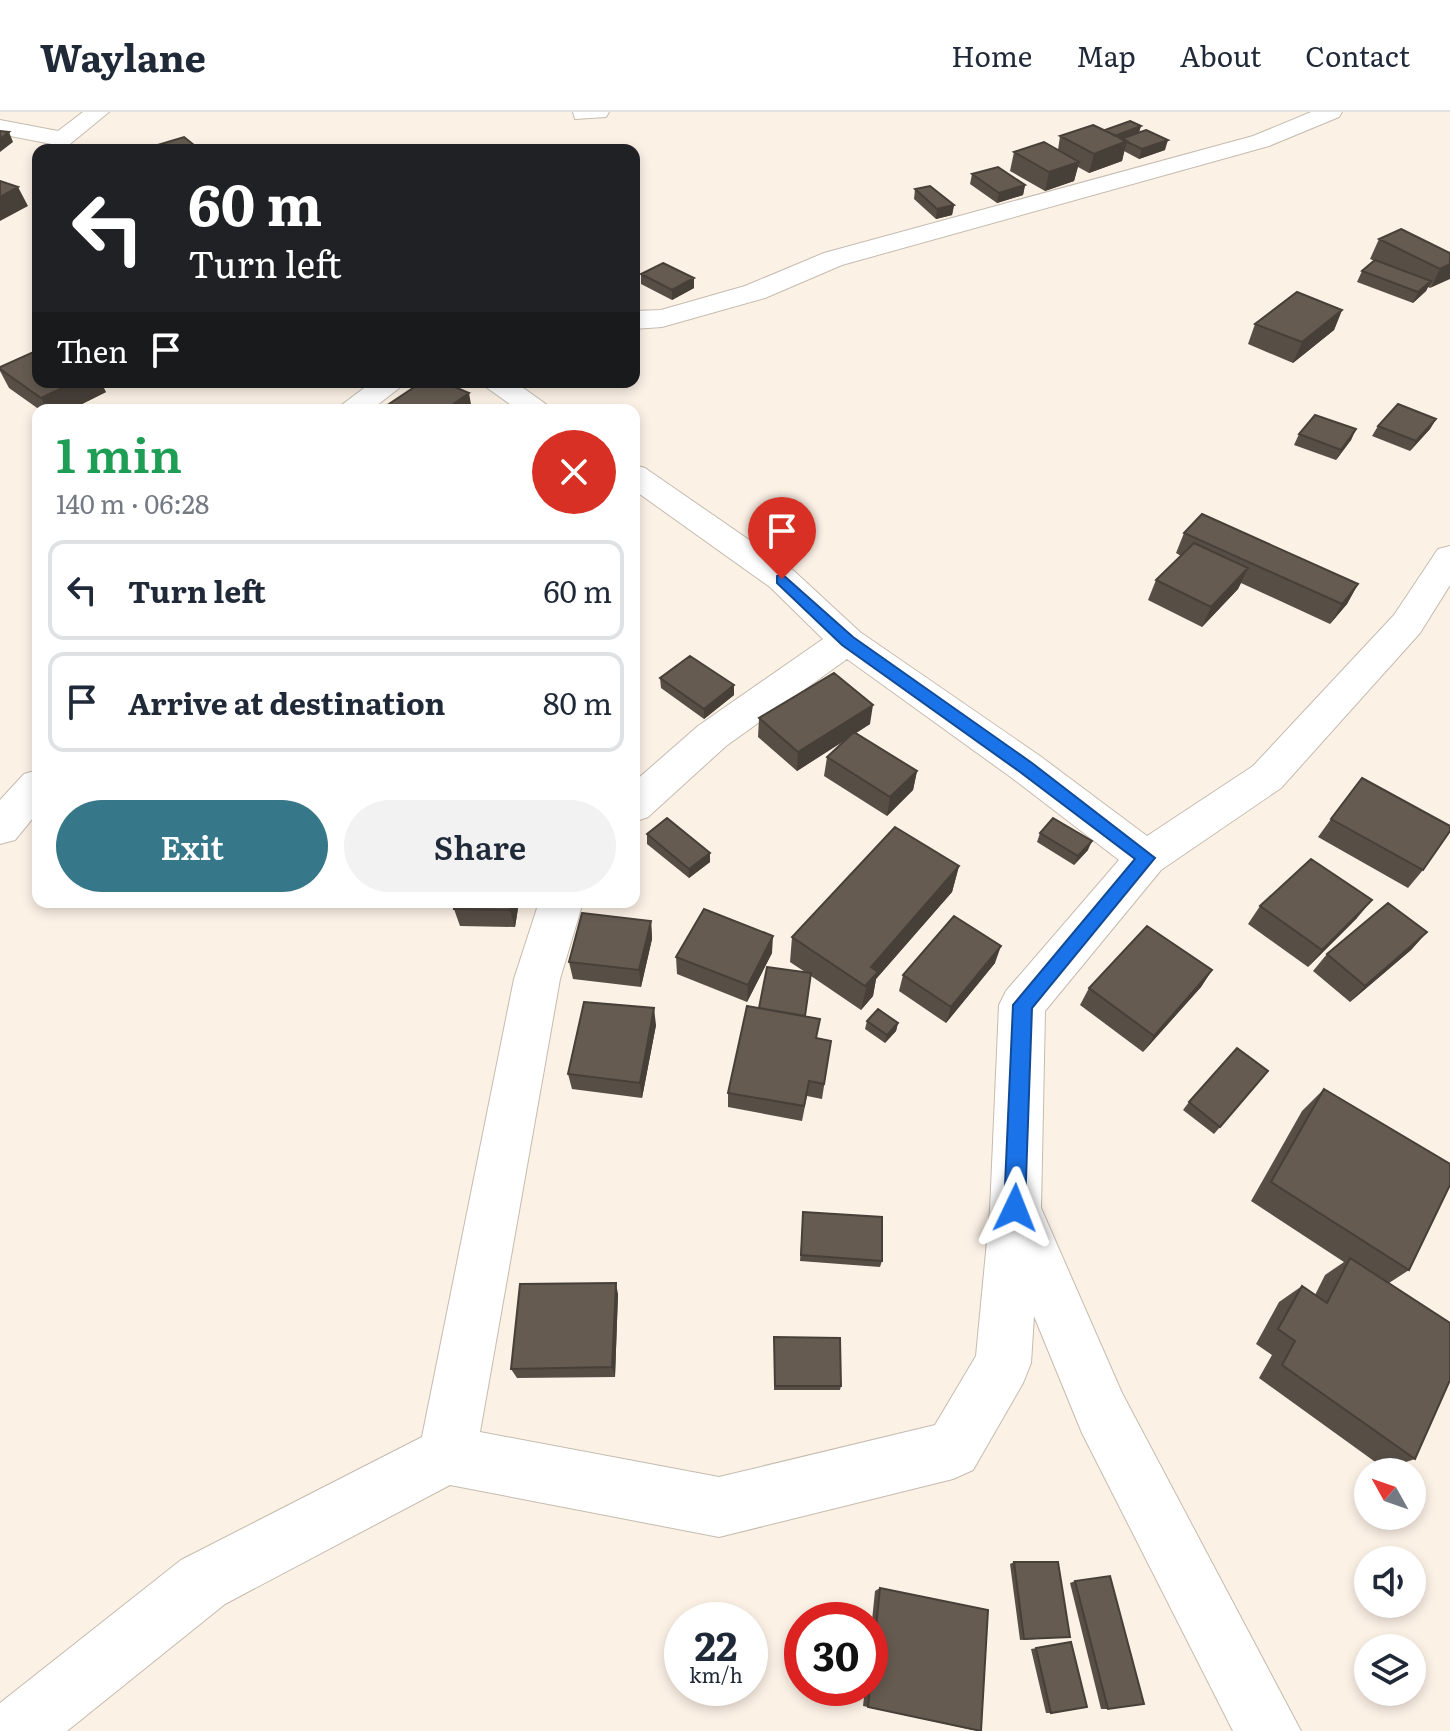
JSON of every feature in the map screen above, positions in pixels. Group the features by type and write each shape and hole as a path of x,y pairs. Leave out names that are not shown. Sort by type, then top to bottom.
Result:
{"street":[{"path":"0,127 62,139 98,112"},
{"path":"640,320 662,318 755,292 833,259 1261,141 1331,112"},
{"path":"359,404 383,388"},
{"path":"504,388 529,404"},
{"path":"640,479 782,579 847,641 1026,767 1146,858"},
{"path":"16,1731 203,1582 447,1455 719,1507 953,1450 1003,1363 1015,1208 1022,1005 1146,858 1267,777 1407,624 1450,557"},
{"path":"640,801 712,736 847,641"},
{"path":"0,828 32,792"},
{"path":"447,1455 537,979 559,908"},
{"path":"1015,1208 1102,1413 1268,1731"}],"building":[{"path":"1130,121 1141,126 1115,136 1105,130"},
{"path":"1093,125 1127,141 1094,154 1060,136"},
{"path":"1146,130 1168,140 1142,149 1121,139"},
{"path":"184,137 193,144 161,144"},
{"path":"1044,142 1079,162 1049,172 1014,152"},
{"path":"998,167 1025,185 999,193 972,174"},
{"path":"0,181 18,187 0,197"},
{"path":"930,186 954,205 937,209 915,189"},
{"path":"1401,229 1450,253 1450,264 1440,269 1379,239"},
{"path":"1375,260 1431,281 1418,292 1362,271"},
{"path":"663,263 694,278 672,290 641,274"},
{"path":"1297,292 1342,310 1302,342 1255,324"},
{"path":"32,353 32,388 62,388 41,398 0,367"},
{"path":"413,388 457,388 469,393 453,404 389,404"},
{"path":"1398,404 1436,419 1416,441 1378,426"},
{"path":"1315,415 1356,429 1341,450 1299,434"},
{"path":"1202,514 1358,584 1342,604 1184,533"},
{"path":"1194,543 1248,568 1211,607 1156,580"},
{"path":"690,656 734,685 704,709 660,678"},
{"path":"834,673 873,705 798,752 759,718"},
{"path":"854,732 917,771 890,797 827,757"},
{"path":"1362,778 1450,826 1450,831 1423,870 1331,819"},
{"path":"667,818 710,853 689,869 647,834"},
{"path":"1053,818 1092,841 1078,856 1040,833"},
{"path":"895,827 959,866 871,967 878,972 865,986 792,937"},
{"path":"1311,859 1372,900 1322,950 1260,906"},
{"path":"1388,903 1427,932 1365,986 1327,954"},
{"path":"454,908 510,908 510,910"},
{"path":"704,909 773,936 748,985 676,957"},
{"path":"582,913 651,921 639,970 569,962"},
{"path":"954,916 1001,946 951,1007 903,975"},
{"path":"1147,926 1212,970 1154,1036 1089,988"},
{"path":"767,967 811,973 805,1016 759,1008"},
{"path":"584,1002 654,1008 640,1083 568,1074"},
{"path":"747,1006 820,1019 816,1038 831,1041 824,1084 809,1081 804,1106 728,1093"},
{"path":"878,1009 898,1023 887,1035 867,1021"},
{"path":"1237,1048 1268,1071 1220,1127 1189,1102"},
{"path":"1324,1089 1450,1164 1450,1185 1409,1270 1271,1182"},
{"path":"803,1212 882,1217 882,1261 801,1255"},
{"path":"1350,1258 1450,1323 1450,1380 1415,1458 1282,1365 1295,1341 1278,1329 1302,1286 1327,1303"},
{"path":"616,1283 612,1367 511,1369 520,1284"},
{"path":"774,1337 840,1338 841,1386 775,1386"},
{"path":"1014,1562 1058,1562 1070,1637 1024,1639"},
{"path":"1110,1576 1144,1704 1108,1709 1075,1581"},
{"path":"880,1588 988,1610 981,1731 868,1707 888,1706 888,1602 879,1602"},
{"path":"1071,1642 1087,1707 1051,1713 1036,1648"}],"route":[{"path":"782,579 847,641 1026,767 1146,858 1022,1005 1015,1208"}]}
